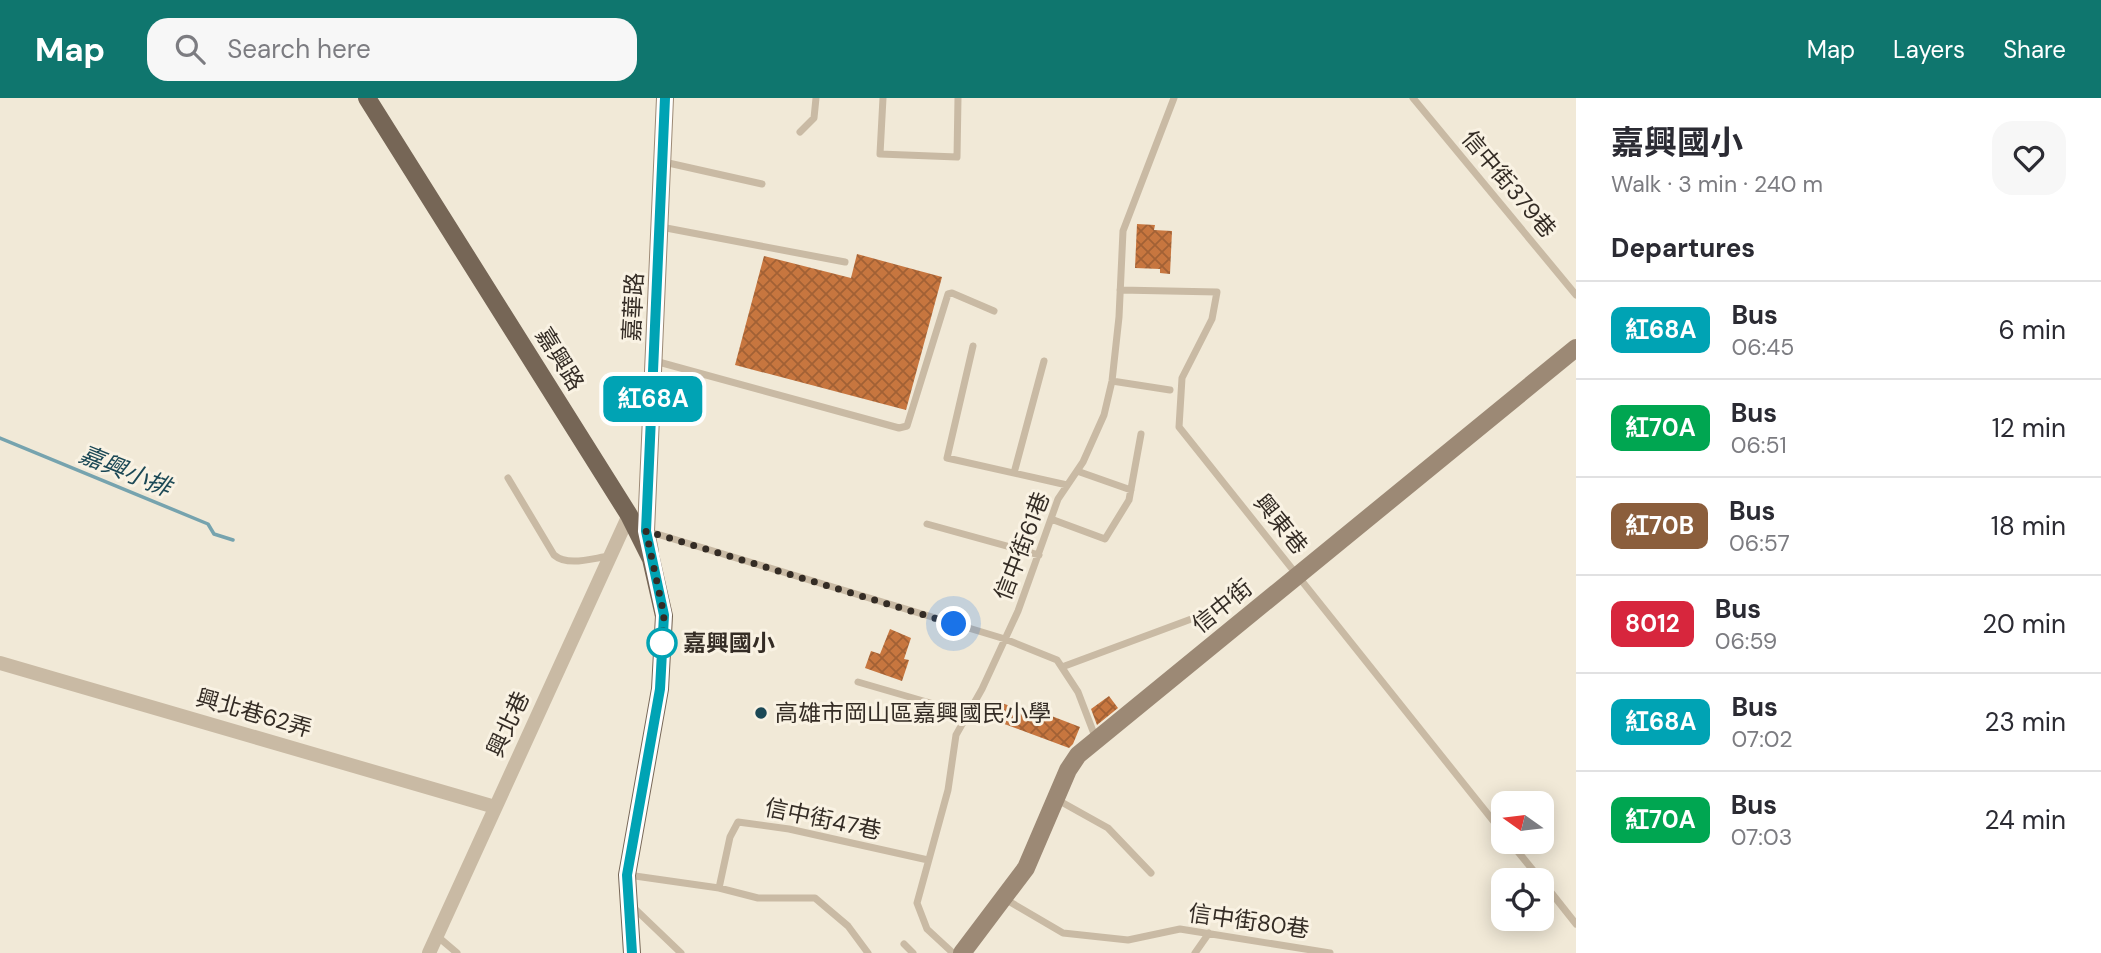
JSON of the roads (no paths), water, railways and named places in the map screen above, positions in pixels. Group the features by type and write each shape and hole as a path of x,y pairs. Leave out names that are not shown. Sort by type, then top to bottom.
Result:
{"main road":[{"name":"嘉興路","path":"367,98 629,515 651,559 664,615 660,689 627,875 632,953"}],"street":[{"name":"嘉華路","path":"651,559 646,531 665,98"},
{"name":"信中街","path":"962,953 1005,899 1030,860 1068,770 1078,755 1576,348"},
{"name":"興北巷","path":"429,953 629,515"},
{"name":"興北巷62弄","path":"0,663 495,807"}],"lane":[{"path":"800,132 814,118 816,98"},
{"path":"883,98 880,153 957,157 958,98"},
{"name":"信中街61巷","path":"953,953 933,936 917,903 947,790 958,729 968,714 1018,611 1058,499 1077,471 1104,415 1112,381 1123,231 1174,98"},
{"name":"信中街379巷","path":"1413,98 1576,295"},
{"path":"663,162 762,184"},
{"path":"661,227 845,262"},
{"name":"興東巷","path":"1120,290 1217,292 1212,319 1182,378 1179,427 1491,818"},
{"path":"654,361 899,428 906,426 948,294 953,293 994,311"},
{"path":"973,346 947,458 1067,485"},
{"path":"1014,473 1044,361"},
{"path":"1112,381 1170,390"},
{"path":"1051,519 1105,539 1129,500 1142,434"},
{"path":"1077,471 1131,490"},
{"path":"508,478 554,555 560,560 567,562 610,556"},
{"path":"927,524 1039,555"},
{"path":"646,531 1005,639 1057,660 1078,692 1096,739"},
{"path":"1062,667 1194,618"},
{"path":"858,682 968,714"},
{"path":"1055,799 1108,828 1150,873"},
{"name":"信中街47巷","path":"719,888 730,838 738,822 789,828 928,860"},
{"path":"1520,854 1531,868"},
{"path":"627,875 719,888 758,898 815,898 848,926 868,953"},
{"path":"1554,897 1576,924"},
{"name":"信中街80巷","path":"1005,899 1063,933 1128,940 1180,929 1330,953"},
{"path":"628,903 681,953"},
{"path":"1195,953 1209,933"},
{"path":"437,935 457,953"},
{"path":"904,944 913,953"}],"waterway":[{"name":"嘉興小排","path":"0,438 208,524 214,534 233,540"}],"place":[{"name":"嘉興國小","path":"662,643"},
{"name":"高雄市岡山區嘉興國民小學","path":"761,713"}]}
